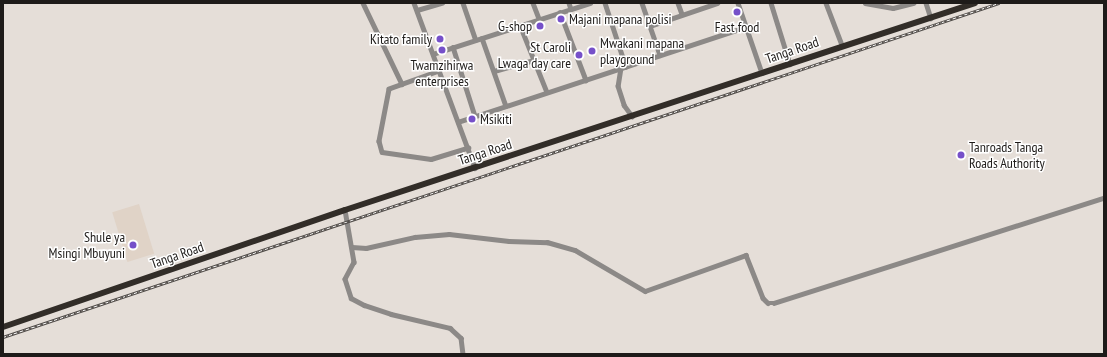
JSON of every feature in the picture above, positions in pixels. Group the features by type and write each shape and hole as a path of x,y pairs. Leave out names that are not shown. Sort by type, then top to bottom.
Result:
{"highway":[{"name":"Tanga Road","path":"3,327 345,210 790,64 842,45 975,3"}],"street":[{"path":"363,3 402,84"},
{"path":"414,3 475,168"},
{"path":"417,10 442,3"},
{"path":"463,3 476,40"},
{"path":"534,3 539,19"},
{"path":"569,3 571,9"},
{"path":"433,54 590,3"},
{"path":"605,3 624,67 618,86 624,105 632,116"},
{"path":"642,3 660,56"},
{"path":"678,3 682,14"},
{"path":"650,26 717,3"},
{"path":"738,3 762,73"},
{"path":"771,3 790,64"},
{"path":"826,3 842,45"},
{"path":"865,3 893,8 913,3"},
{"path":"926,3 931,18"},
{"path":"560,12 586,80"},
{"path":"520,25 547,92"},
{"path":"458,122 745,27"},
{"path":"482,38 506,106"},
{"path":"453,47 475,116"},
{"path":"494,71 534,60"},
{"path":"439,70 389,89 379,141 382,152 431,159 468,148"},
{"path":"352,247 366,248 415,237 449,234 509,241 547,242 575,250 645,291 746,255 763,298 768,303 780,302 1104,198"},
{"path":"345,210 354,262 345,279 351,298 360,304 391,314 450,328 461,338 463,354"}],"shaded area":[{"path":"139,204 154,254 127,262 112,212"}],"railway":[{"path":"3,337 999,3"}],"place":[{"name":"Fast food","path":"737,12"},
{"name":"Majani mapana polisi","path":"561,19"},
{"name":"G-shop","path":"540,26"},
{"name":"Kitato family","path":"440,39"},
{"name":"Twamzihirwa enterprises","path":"442,50"},
{"name":"Mwakani mapana playground","path":"592,51"},
{"name":"St Caroli Lwaga day care","path":"579,55"},
{"name":"Msikiti","path":"472,119"},
{"name":"Tanroads Tanga Roads Authority","path":"961,155"},
{"name":"Shule ya Msingi Mbuyuni","path":"133,245"}]}
